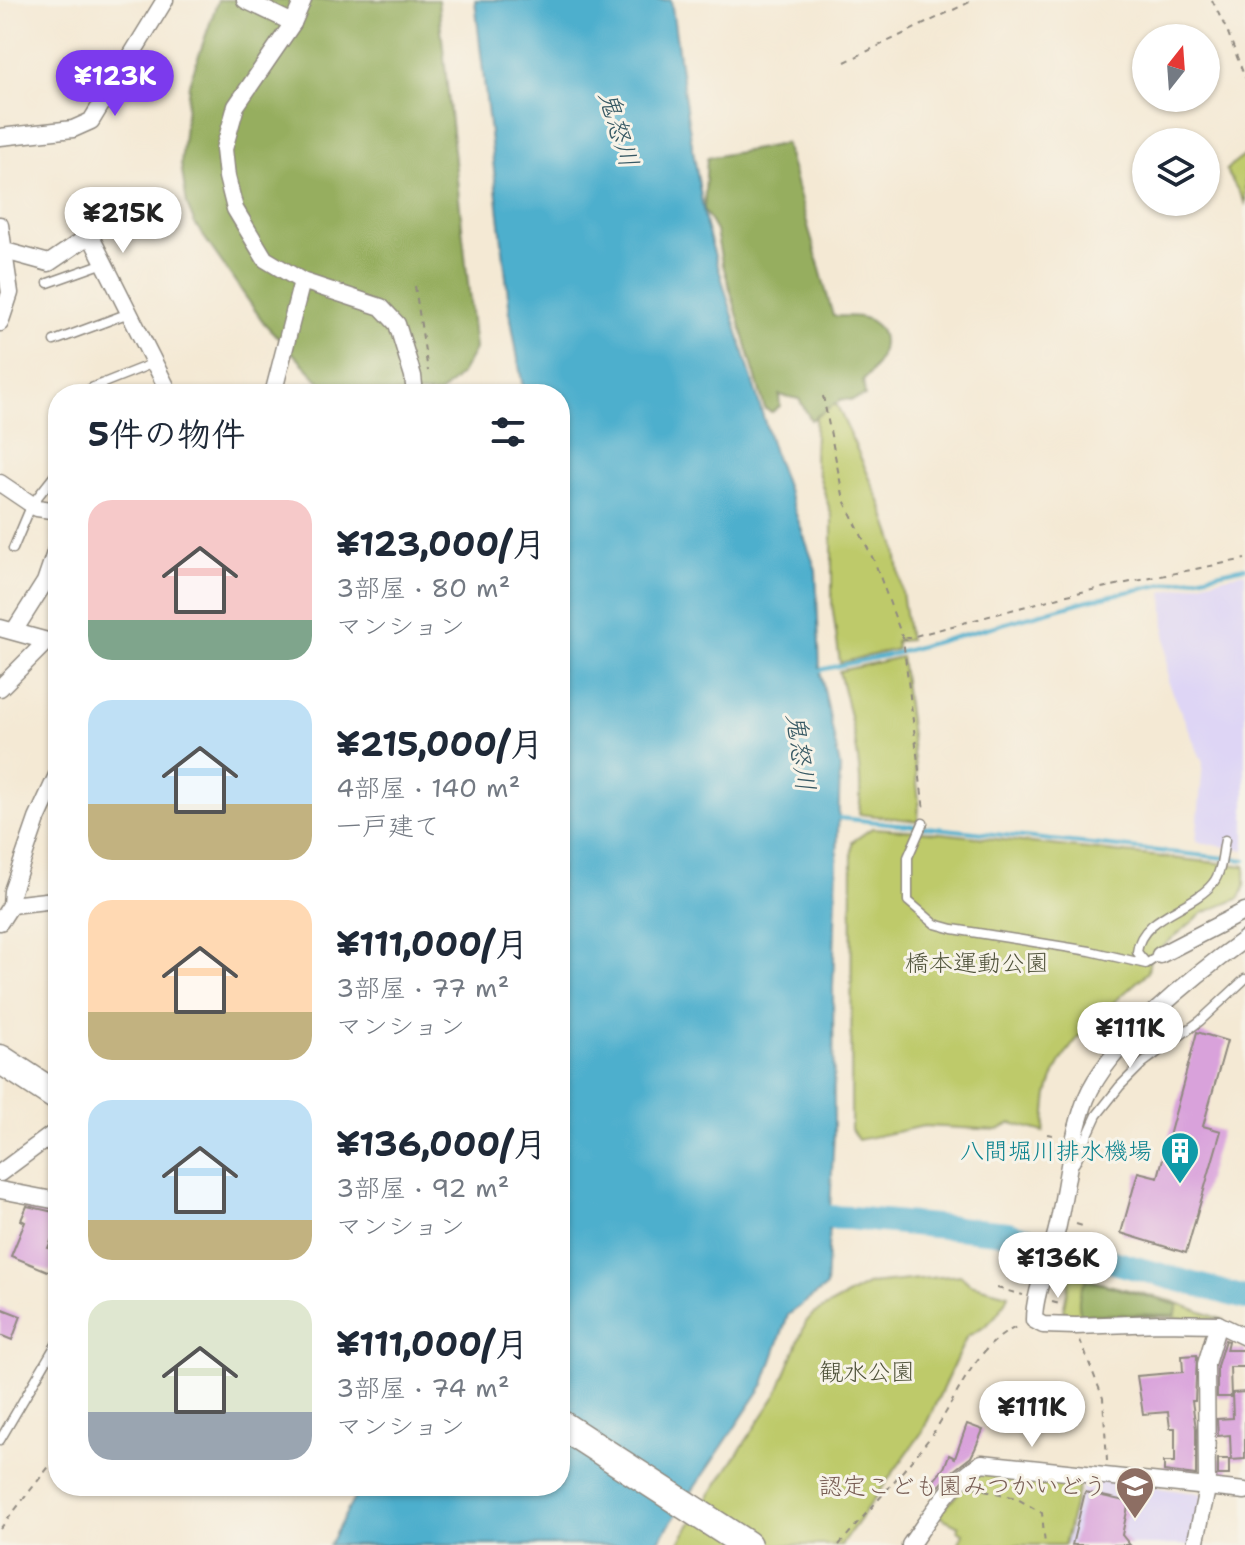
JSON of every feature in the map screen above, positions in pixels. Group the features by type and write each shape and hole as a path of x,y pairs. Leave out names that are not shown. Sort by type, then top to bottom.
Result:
{"highway":[{"path":"0,1059 48,1090"},
{"path":"570,1430 747,1545"}],"street":[{"path":"0,137 73,129 91,121 165,0"},
{"path":"245,0 293,23"},
{"path":"303,0 293,23 236,106 224,149 235,209 265,259 302,281 381,307 397,324 414,384"},
{"path":"0,225 10,293 0,323"},
{"path":"5,251 49,263 90,235 165,384"},
{"path":"276,384 302,281"},
{"path":"0,483 32,504 48,508"},
{"path":"48,573 45,582 7,629 48,641"},
{"path":"0,688 48,646"},
{"path":"0,922 48,795"},
{"path":"8,896 48,899"},
{"path":"1153,959 1245,911"},
{"path":"1245,939 1177,993 1125,1044 1087,1096 1034,1320 1043,1325 1076,1326 1218,1324 1245,1337"},
{"path":"0,1173 48,1137"},
{"path":"0,1190 48,1199"},
{"path":"1195,1545 1207,1489 1206,1364 1218,1324"},
{"path":"910,1545 961,1479 982,1463 1245,1491"}],"lane":[{"path":"48,283 105,263"},
{"path":"54,341 129,313"},
{"path":"101,384 155,363"},
{"path":"13,549 32,504 48,484"},
{"path":"922,827 908,857 908,901 935,924 1153,959"},
{"path":"1153,959 1137,952 1138,940 1159,920 1213,883 1225,840"},
{"path":"1066,1184 1097,1115 1120,1086 1143,1063 1200,1021 1245,979"},
{"path":"0,1440 48,1358"}],"path":[{"path":"845,62 974,0"},
{"path":"1212,0 1245,78"},
{"path":"415,286 429,380"},
{"path":"823,396 844,500 875,563 903,639 923,793 922,827"},
{"path":"903,639 1067,595 1245,559"},
{"path":"997,1288 1037,1298"},
{"path":"839,1545 928,1440 985,1348 1001,1334 1034,1320"},
{"path":"1076,1326 1103,1398 1108,1478"},
{"path":"0,1529 48,1468"},
{"path":"961,1479 972,1487 1016,1498 1042,1513 1045,1545"}],"shaded area":[{"path":"1245,572 1245,850 1196,842 1203,763 1168,681 1163,592"},
{"name":"認定こども園みつかいどう","path":"1085,1478 1203,1494 1192,1545 1065,1545"}],"green space":[{"path":"218,0 438,0 475,349 461,374 450,384 322,384 264,323 195,224 187,205 181,164 189,84"},
{"path":"785,143 833,316 871,321 878,327 883,343 874,368 863,381 865,396 842,399 811,420 799,399 779,395 780,406 772,412 765,409 716,231 704,210 707,158"},
{"path":"1245,155 1245,203 1226,170"},
{"path":"837,405 880,501 895,544 909,640 896,641 897,649 840,663 832,604 832,517 814,459 816,406"},
{"path":"901,657 919,800 918,821 859,814 858,760 839,671"},
{"name":"橋本運動公園","path":"872,828 1245,866 1245,885 1240,898 1203,913 1150,957 1148,972 1088,1026 1063,1058 1054,1076 1048,1095 1044,1132 1011,1123 998,1130 924,1126 858,1140 851,1129 852,842"},
{"name":"観水公園","path":"960,1275 970,1284 1008,1294 1002,1308 981,1329 967,1336 923,1431 841,1545 677,1545 777,1394 806,1322 813,1314 869,1284"},
{"path":"1070,1275 1172,1301 1224,1320 1080,1317 1063,1311"},
{"path":"1087,1280 1178,1305 1175,1315 1081,1314 1080,1296"},
{"path":"981,1467 1081,1478 1064,1545 958,1545 963,1533 957,1530 959,1526 938,1516"}],"water":[{"name":"鬼怒川","path":"475,0 671,0 706,226 774,453 816,570 820,670 840,767 833,988 834,1132 826,1287 788,1315 764,1384 656,1545 329,1545 355,1496 570,1496 570,384 522,384 510,313"}],"building":[{"path":"1197,1032 1227,1041 1203,1126 1221,1131 1186,1253 1121,1233 1138,1172 1158,1177"},
{"path":"27,1206 48,1211 48,1271 11,1256 25,1222 21,1220"},
{"path":"0,1308 21,1316 12,1340 0,1335"},
{"path":"1225,1340 1228,1341 1226,1350 1245,1350 1245,1367 1230,1367 1231,1397 1217,1397 1217,1366"},
{"path":"1197,1355 1195,1401 1192,1401 1196,1428 1196,1475 1164,1471 1164,1462 1175,1462 1175,1428 1170,1428 1168,1412 1143,1414 1137,1376 1183,1372 1182,1356"},
{"path":"1245,1392 1245,1459 1231,1460 1230,1435 1218,1436 1217,1419 1233,1418 1232,1393"},
{"path":"967,1424 983,1430 975,1449 971,1457 935,1491 929,1486 944,1468 949,1455 955,1458"},
{"path":"1218,1459 1229,1459 1229,1475 1218,1475"},
{"path":"1085,1492 1129,1502 1122,1535 1130,1545 1072,1545"}],"waterway":[{"path":"820,670 893,654 1089,600 1245,567"},
{"path":"839,818 1245,860"},
{"path":"797,1216 1008,1233 1245,1298"}],"place":[{"name":"八間堀川排水機場","path":"1180,1185"},
{"name":"認定こども園みつかいどう","path":"1135,1520"}]}
